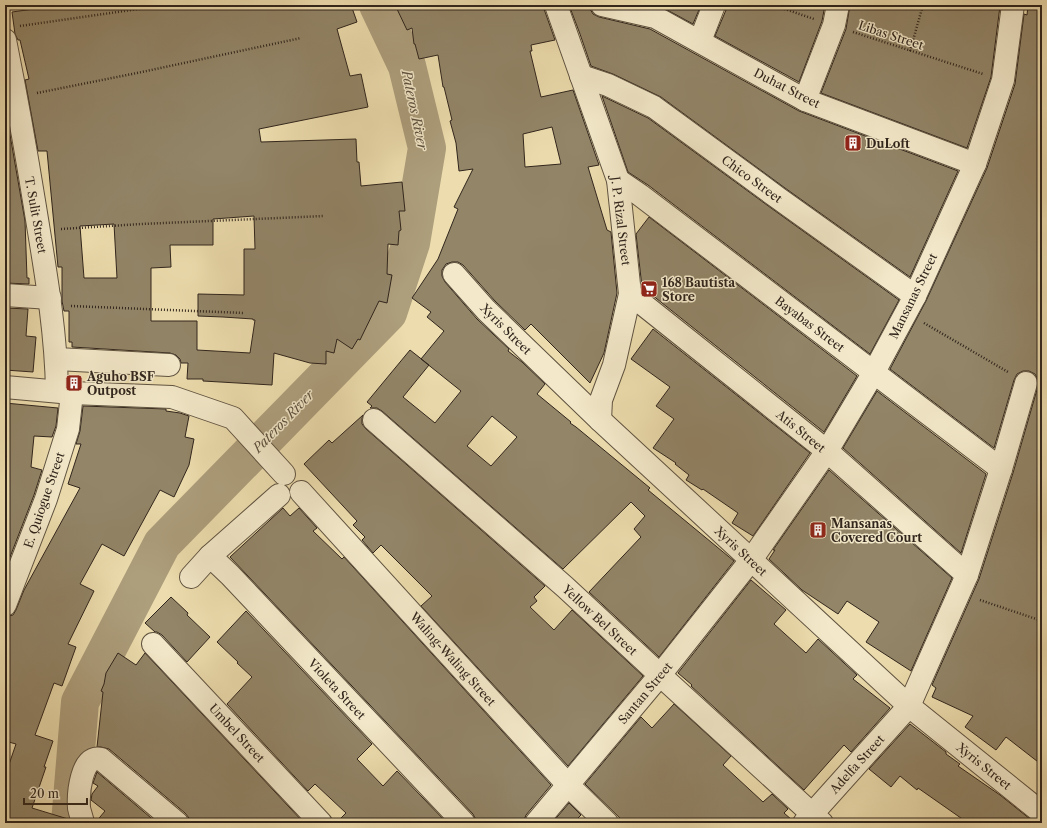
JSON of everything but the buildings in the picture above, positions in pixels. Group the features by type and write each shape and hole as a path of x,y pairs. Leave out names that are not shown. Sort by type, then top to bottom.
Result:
{"street":[{"name":"J. P. Rizal Street","path":"556,5 618,180 630,294 614,365 601,400 600,420"},
{"name":"Duhat Street","path":"602,5 655,17 805,100 975,164"},
{"path":"700,41 714,5"},
{"name":"Mansanas Street","path":"751,560 827,451 874,372 911,304 975,164 1003,80 1012,5"},
{"path":"805,100 836,15"},
{"name":"T. Sulit Street","path":"9,33 16,97 51,302 57,360 65,392"},
{"name":"Chico Street","path":"581,76 608,85 654,107 778,198 911,304"},
{"name":"Bayabas Street","path":"618,180 640,194 1001,469"},
{"name":"Xyris Street","path":"454,274 486,310 600,420 909,706 1042,813"},
{"name":"Atis Street","path":"630,294 827,451 963,584"},
{"path":"5,295 51,302"},
{"path":"57,360 168,365"},
{"name":"Adelfa Street","path":"813,820 909,706 963,584 1001,469 1026,383"},
{"path":"5,387 65,392 172,397 233,418 284,474"},
{"name":"E. Quiogue Street","path":"5,605 46,499 68,429 65,392"},
{"name":"Yellow Bel Street","path":"374,420 565,587 813,820"},
{"name":"Waling-Waling Street","path":"301,492 568,785 607,823"},
{"path":"191,577 210,556 279,495"},
{"name":"Violeta Street","path":"210,556 230,575 464,823"},
{"name":"Santan Street","path":"536,823 660,675 751,560"},
{"name":"Umbel Street","path":"153,644 321,823"},
{"path":"83,823 79,808 82,774 91,760 96,758 101,760 177,823"}],"path":[{"path":"9,33 166,5"},
{"name":"Libas Street","path":"773,5 836,15 910,51 1003,80"},
{"path":"910,51 923,5"},
{"path":"16,97 138,73 301,38"},
{"path":"39,230 324,216"},
{"path":"51,302 244,313"},
{"path":"911,304 1026,383"},
{"path":"963,584 1042,621"}],"waterway":[{"name":"Pateros River","path":"70,823 80,702 162,544 388,313 411,243 427,148 407,66 378,5"}],"place":[{"name":"DuLoft","path":"853,143"},
{"name":"168 Bautista Store","path":"649,289"},
{"name":"Aguho BSF Outpost","path":"74,383"},
{"name":"Mansanas Covered Court","path":"818,530"}]}
